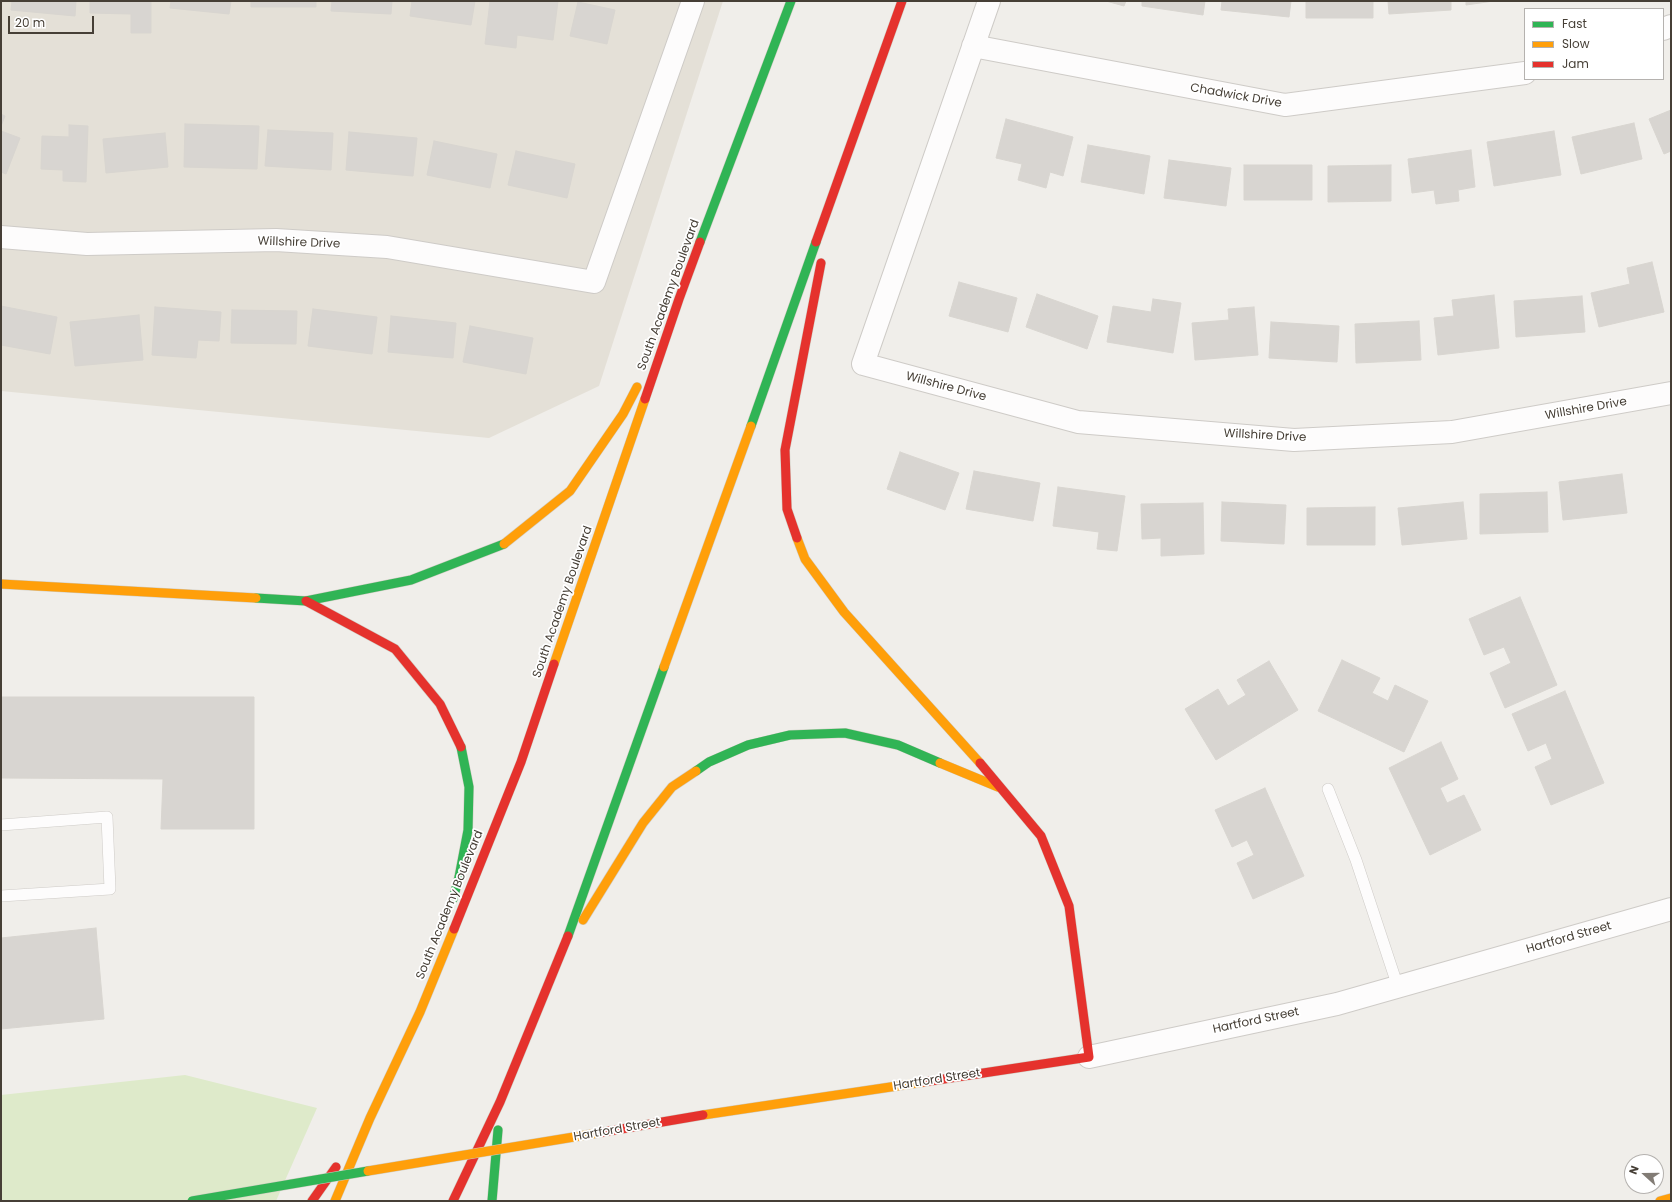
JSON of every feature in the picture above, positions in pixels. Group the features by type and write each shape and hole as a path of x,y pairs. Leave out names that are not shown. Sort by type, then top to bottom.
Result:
{"main road":[{"name":"South Academy Boulevard","path":"335,1201 370,1118 420,1012 521,762 679,299 791,1"},
{"path":"453,1201 500,1102 559,960 902,1"},
{"path":"834,192 785,450 787,509 805,559 844,612 1003,789 1040,836 1069,906 1089,1057"},
{"path":"1,584 306,601 411,580 502,546 570,491 623,414 679,299"},
{"path":"306,601 395,649 440,704 461,745 469,787 468,830 459,877 450,907"},
{"path":"559,960 642,823 672,787 709,762 748,745 790,736 845,733 898,745 1003,789"},
{"path":"420,1012 444,929"},
{"name":"Hartford Street","path":"192,1201 703,1115 1089,1057"},
{"path":"492,1201 500,1102"},
{"path":"312,1201 370,1118"},
{"path":"1660,1201 1671,1198"}],"street":[{"name":"Willshire Drive","path":"1,236 87,244 276,240 387,247 594,282 693,1"},
{"path":"973,46 989,1"},
{"name":"Willshire Drive","path":"973,46 863,364 1078,422 1294,440 1452,432 1670,396"},
{"name":"Chadwick Drive","path":"973,46 1285,106 1524,73"},
{"name":"Hartford Street","path":"1089,1057 1337,1004 1671,909"}],"lane":[{"path":"1328,789 1356,860 1398,987"},
{"path":"1,825 108,817 110,889 1,896"}],"shaded area":[{"path":"1,1 723,1 599,386 489,438 1,391"}],"green space":[{"path":"185,1075 317,1108 276,1201 1,1201 1,1095"}],"building":[{"path":"12,1 76,1 75,16 11,10"},
{"path":"90,1 151,1 151,33 131,33 131,14 90,13"},
{"path":"171,1 231,1 229,14 170,8"},
{"path":"251,1 316,1 316,7 251,7"},
{"path":"332,1 392,1 391,14 331,11"},
{"path":"412,1 475,1 471,25 410,16"},
{"path":"490,1 558,1 553,40 517,35 516,48 485,44"},
{"path":"1106,1 1126,1 1124,6"},
{"path":"1142,1 1205,1 1203,15 1142,6"},
{"path":"1222,1 1291,1 1289,17 1221,10"},
{"path":"1306,1 1373,1 1373,18 1306,18"},
{"path":"1388,1 1451,1 1451,10 1389,14"},
{"path":"1466,1 1494,1 1466,5"},
{"path":"578,2 615,10 607,44 570,36"},
{"path":"1671,110 1671,151 1664,154 1649,119"},
{"path":"1,114 5,116 1,126"},
{"path":"1006,119 1073,137 1063,176 1050,172 1046,188 1018,180 1022,164 996,158"},
{"path":"1634,123 1642,159 1581,174 1572,137"},
{"path":"185,124 259,126 257,169 184,167"},
{"path":"69,125 88,126 86,182 63,181 63,170 41,169 42,136 69,137"},
{"path":"268,130 333,133 331,170 265,166"},
{"path":"1,131 20,138 6,174 1,172"},
{"path":"1554,131 1561,175 1494,186 1487,142"},
{"path":"349,132 417,138 413,176 346,170"},
{"path":"165,133 168,167 106,173 103,139"},
{"path":"434,141 497,154 490,188 427,175"},
{"path":"1088,145 1150,156 1144,194 1081,182"},
{"path":"1471,150 1475,187 1458,190 1459,201 1436,204 1434,190 1412,193 1408,159"},
{"path":"516,151 575,164 567,198 508,185"},
{"path":"1169,160 1231,168 1226,206 1164,198"},
{"path":"1244,165 1312,165 1312,200 1244,200"},
{"path":"1391,165 1391,201 1328,202 1328,166"},
{"path":"1652,262 1664,312 1599,327 1591,293 1630,284 1627,268"},
{"path":"959,282 1017,298 1008,332 949,316"},
{"path":"1037,294 1098,316 1087,349 1026,327"},
{"path":"1494,295 1499,348 1438,355 1434,318 1454,316 1452,300"},
{"path":"1582,296 1585,332 1516,337 1514,301"},
{"path":"1153,299 1181,303 1173,353 1107,342 1113,306 1151,312"},
{"path":"1,306 57,317 50,354 1,345"},
{"path":"155,307 221,312 219,341 198,340 196,358 152,355"},
{"path":"1254,307 1258,355 1195,360 1192,323 1229,320 1228,309"},
{"path":"313,309 377,317 372,354 308,346"},
{"path":"232,310 297,311 296,344 231,343"},
{"path":"139,315 143,360 75,366 70,322"},
{"path":"391,316 456,323 453,358 388,352"},
{"path":"1419,321 1421,360 1356,363 1355,324"},
{"path":"1271,322 1339,326 1337,362 1269,358"},
{"path":"470,326 533,338 526,374 463,362"},
{"path":"900,452 959,473 945,510 887,489"},
{"path":"974,471 1040,483 1033,521 966,509"},
{"path":"1622,474 1627,513 1563,520 1559,482"},
{"path":"1058,487 1125,496 1117,551 1097,549 1099,532 1053,526"},
{"path":"1547,492 1548,532 1480,534 1480,494"},
{"path":"1222,502 1286,505 1284,544 1221,541"},
{"path":"1463,502 1467,539 1402,545 1398,508"},
{"path":"1203,503 1204,554 1161,556 1161,538 1142,539 1141,504"},
{"path":"1375,507 1375,545 1307,545 1307,508"},
{"path":"1520,597 1557,685 1505,708 1490,673 1511,663 1504,647 1484,655 1469,619"},
{"path":"1342,660 1380,678 1372,693 1388,701 1395,685 1428,701 1404,752 1318,711"},
{"path":"1269,661 1298,710 1216,760 1185,709 1218,689 1228,706 1246,695 1237,680"},
{"path":"1565,691 1604,783 1551,805 1535,767 1552,759 1546,743 1528,751 1512,714"},
{"path":"1,697 254,697 254,829 161,829 163,779 1,778"},
{"path":"1441,742 1458,779 1440,788 1447,803 1464,795 1481,830 1430,855 1389,768"},
{"path":"1265,788 1304,876 1253,899 1237,863 1254,855 1247,840 1232,847 1215,810"},
{"path":"96,928 104,1019 1,1029 1,938"}],"traffic: fast":[{"path":"700,242 791,1"},
{"path":"751,426 816,242"},
{"path":"256,598 306,601 411,580 504,544"},
{"path":"568,936 664,667"},
{"path":"696,771 709,762 748,745 790,735 845,733 898,745 940,763"},
{"path":"453,899 468,830 469,787 461,747"},
{"path":"492,1201 498,1130"},
{"path":"192,1201 368,1171"}],"traffic: slow":[{"path":"504,544 570,491 623,414 637,387"},
{"path":"554,664 645,399"},
{"path":"664,667 751,426"},
{"path":"797,538 805,559 844,612 980,763"},
{"path":"1,584 256,598"},
{"path":"940,763 998,787"},
{"path":"583,920 643,823 672,787 696,771"},
{"path":"335,1201 370,1118 420,1012 454,929"},
{"path":"703,1115 924,1082"},
{"path":"368,1171 598,1133"},
{"path":"1660,1201 1671,1198"}],"traffic: jam":[{"path":"816,242 902,1"},
{"path":"645,399 700,242"},
{"path":"797,538 787,509 785,450 821,263"},
{"path":"306,601 395,649 440,704 461,747"},
{"path":"454,929 521,762 554,664"},
{"path":"980,763 1041,836 1069,906 1089,1057"},
{"path":"453,1201 500,1102 568,936"},
{"path":"924,1082 1089,1057"},
{"path":"598,1133 703,1115"},
{"path":"312,1201 336,1167"}]}
